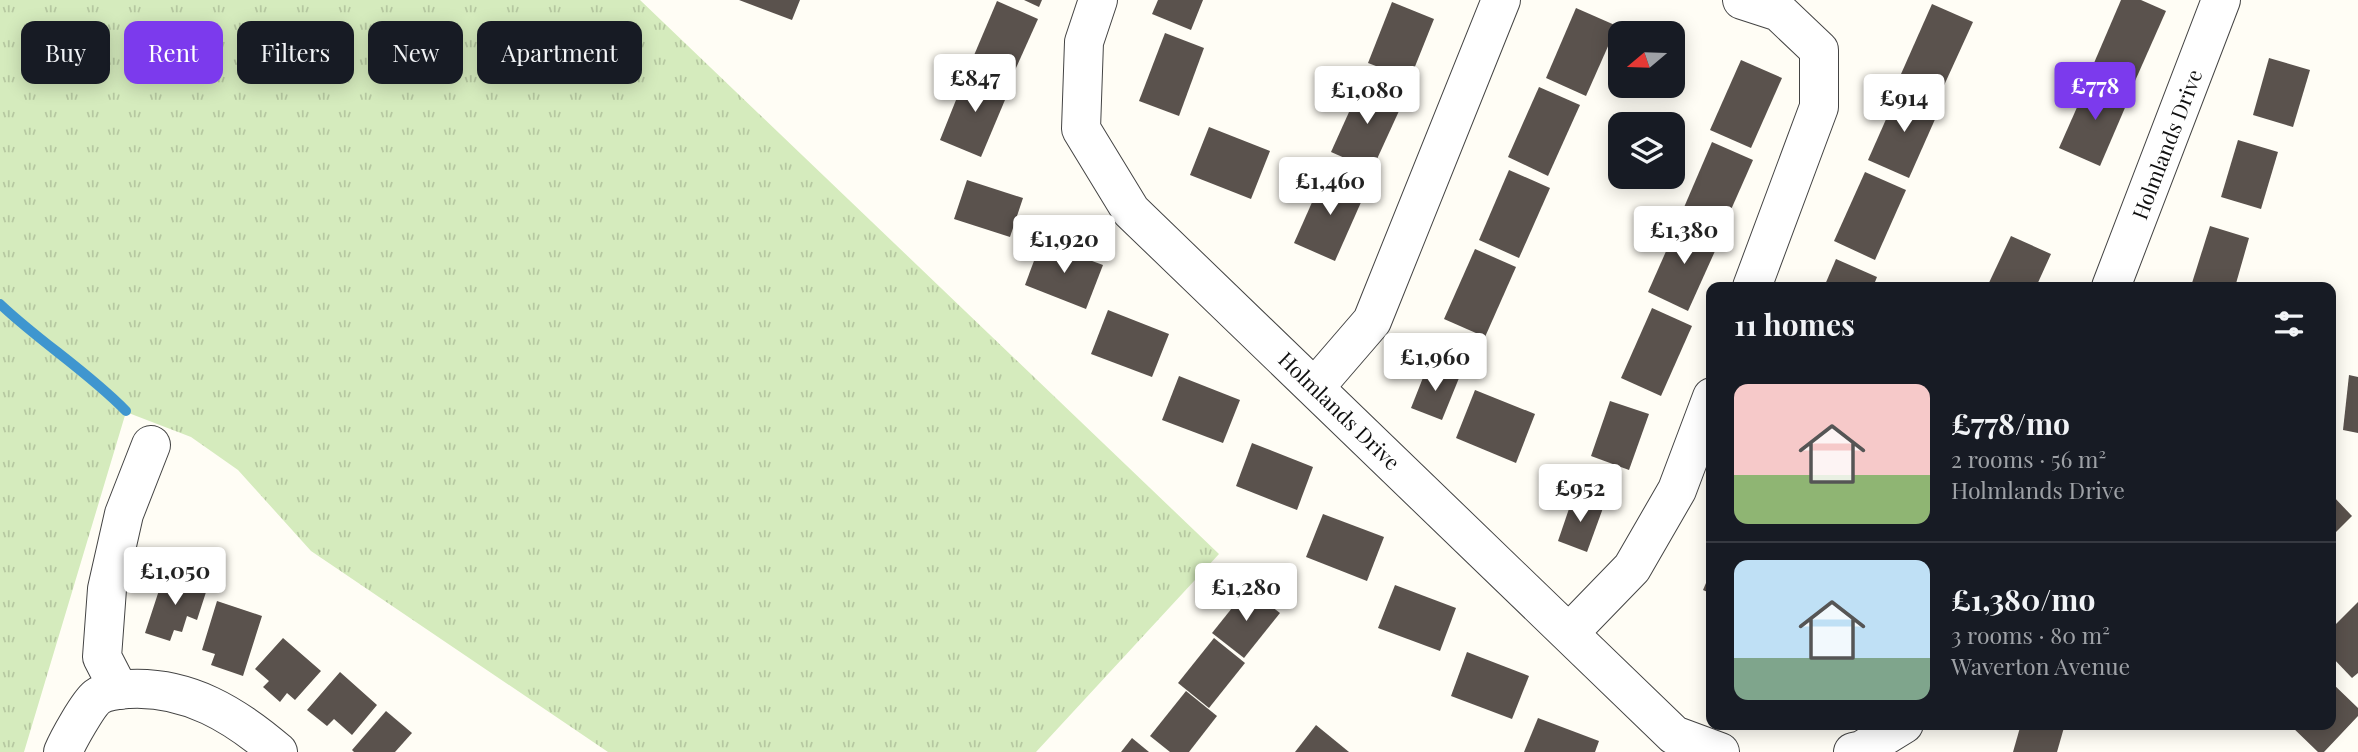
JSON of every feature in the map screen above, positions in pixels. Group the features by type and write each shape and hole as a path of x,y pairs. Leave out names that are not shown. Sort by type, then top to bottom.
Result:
{"street":[{"name":"Holmlands Drive","path":"1098,0 1084,42 1081,129 1131,211 1674,735 1720,752"},
{"path":"1315,386 1372,321 1501,0"},
{"path":"1742,0 1779,12 1819,50 1819,107 1754,282"},
{"name":"Holmlands Drive","path":"2113,282 2221,0"},
{"path":"1570,632 1632,568 1677,490 1706,413"},
{"path":"118,690 102,657 107,589 124,513 151,445"},
{"path":"64,752 97,697 118,690 151,688 208,703 245,724 278,752"},
{"path":"1859,751 1894,730"}],"green space":[{"path":"0,0 640,0 1219,554 1036,752 608,752 311,551 238,470 191,437 126,412 24,752 0,752"}],"building":[{"path":"739,0 800,0 792,20"},
{"path":"1024,0 1042,0 1039,7"},
{"path":"1158,0 1203,0 1191,30 1152,14"},
{"path":"2121,0 2141,0 2166,11 2135,81 2094,63"},
{"path":"997,1 1038,19 1012,77 972,60"},
{"path":"1392,2 1434,19 1410,79 1368,63"},
{"path":"1932,4 1973,22 1941,92 1901,74"},
{"path":"1576,8 1608,22 1608,46 1586,96 1546,78"},
{"path":"1165,33 1204,48 1179,116 1139,101"},
{"path":"2269,58 2310,70 2293,127 2253,115"},
{"path":"1741,60 1782,78 1751,148 1710,130"},
{"path":"968,70 1010,88 981,157 940,140"},
{"path":"2090,78 2130,96 2100,166 2059,148"},
{"path":"1363,81 1404,100 1372,170 1331,152"},
{"path":"1539,87 1580,105 1548,176 1508,157"},
{"path":"1899,90 1940,108 1909,178 1868,160"},
{"path":"1209,127 1270,151 1251,199 1190,175"},
{"path":"2238,140 2278,152 2261,209 2221,197"},
{"path":"1712,142 1753,160 1722,230 1682,212"},
{"path":"1509,170 1550,188 1519,258 1479,240"},
{"path":"1865,172 1906,190 1875,260 1834,241"},
{"path":"1325,173 1366,191 1335,261 1294,243"},
{"path":"967,180 1023,198 1010,237 954,219"},
{"path":"1679,222 1720,240 1688,311 1648,292"},
{"path":"2210,226 2249,238 2236,282 2192,282"},
{"path":"2011,236 2051,254 2038,282 1989,282"},
{"path":"1041,242 1103,265 1086,309 1025,285"},
{"path":"1475,249 1516,267 1485,337 1444,319"},
{"path":"1836,259 1877,277 1875,282 1826,282"},
{"path":"1652,308 1692,326 1661,396 1621,378"},
{"path":"1108,310 1169,334 1152,377 1091,354"},
{"path":"1428,365 1459,378 1442,420 1411,408"},
{"path":"2349,375 2358,377 2358,433 2343,430"},
{"path":"1179,376 1240,400 1223,443 1162,420"},
{"path":"1475,390 1535,414 1516,463 1456,438"},
{"path":"1610,401 1649,414 1629,470 1591,456"},
{"path":"1252,443 1313,467 1297,510 1236,486"},
{"path":"1573,497 1603,508 1587,552 1558,541"},
{"path":"2336,499 2352,516 2336,532"},
{"path":"1323,514 1384,537 1367,581 1306,557"},
{"path":"164,575 207,589 197,620 187,616 182,632 174,630 170,641 145,633"},
{"path":"1395,585 1456,608 1440,651 1378,628"},
{"path":"1248,588 1280,613 1244,658 1212,633"},
{"path":"217,601 262,616 243,676 211,665 215,654 202,650"},
{"path":"2358,602 2358,673 2352,678 2336,661 2336,624"},
{"path":"283,638 321,671 295,700 287,693 280,702 263,687 269,681 255,669"},
{"path":"1214,638 1245,663 1209,708 1178,683"},
{"path":"1467,652 1529,676 1512,719 1451,696"},
{"path":"340,672 377,705 352,735 334,719 327,726 307,710"},
{"path":"2336,687 2358,708 2358,716 2324,752 2318,752 2295,730 2336,730"},
{"path":"1186,691 1217,716 1189,752 1170,752 1150,736"},
{"path":"386,711 412,733 395,752 354,752 352,750"},
{"path":"1538,718 1599,741 1595,752 1524,752"},
{"path":"1316,725 1349,752 1295,752"},
{"path":"2019,730 2063,730 2057,752 2013,752"},
{"path":"1132,738 1149,752 1121,752"}],"waterway":[{"path":"0,304 126,411"}]}
